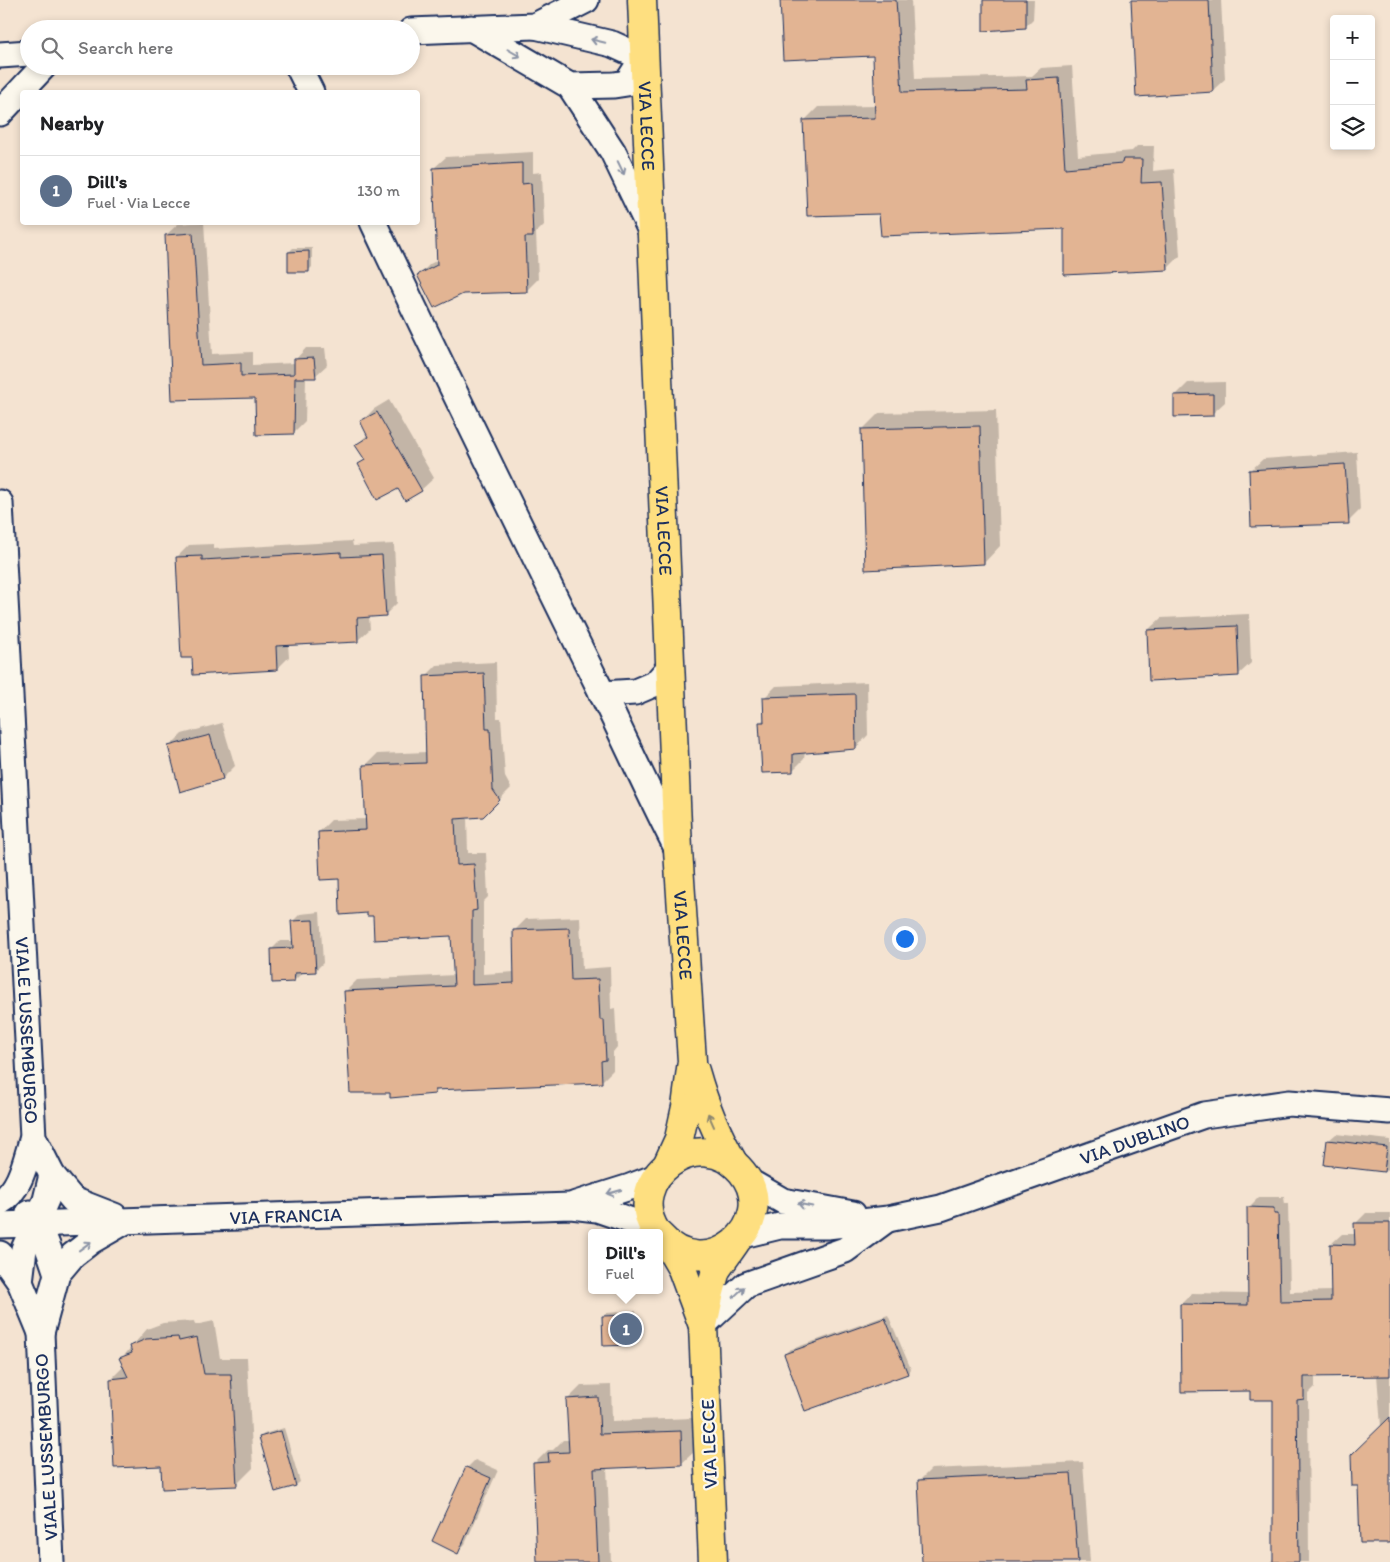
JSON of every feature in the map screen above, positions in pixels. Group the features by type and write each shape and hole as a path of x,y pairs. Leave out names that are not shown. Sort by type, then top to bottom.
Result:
{"main road":[{"name":"VIA LECCE","path":"642,0 678,850 692,1061 686,1107 679,1139 662,1170"},
{"name":"VIA LECCE","path":"692,1061 706,1109 718,1137 741,1172"},
{"path":"656,1229 650,1216 648,1203 651,1189 662,1170 684,1154 701,1152 718,1155 741,1172 752,1195 752,1209 749,1222 739,1239 720,1252 702,1256 684,1253 663,1238"},
{"name":"VIA LECCE","path":"713,1562 703,1326 716,1270 739,1239"},
{"name":"VIA LECCE","path":"663,1240 682,1269 703,1326"}],"street":[{"path":"535,26 586,0"},
{"path":"420,31 535,26 612,44 643,58 627,83 570,86"},
{"path":"472,28 570,86 613,152 651,232"},
{"path":"0,55 20,54"},
{"path":"22,90 36,75"},
{"path":"302,75 310,90"},
{"path":"0,113 20,92"},
{"path":"373,225 449,384 602,694 649,795 678,850"},
{"name":"VIALE LUSSEMBURGO","path":"0,503 33,1137"},
{"path":"602,694 635,692 656,683 670,667"},
{"name":"VIA DUBLINO","path":"739,1239 780,1226 828,1226 888,1219 941,1208 1204,1115 1289,1103 1390,1111"},
{"path":"33,1137 52,1175 73,1200 126,1221"},
{"path":"0,1202 7,1198 17,1184 33,1137"},
{"path":"571,1206 630,1187 662,1170"},
{"name":"VIA DUBLINO","path":"741,1172 783,1201 888,1219"},
{"path":"20,1282 24,1248 46,1200 52,1175"},
{"path":"17,1184 23,1206 37,1223 47,1244 57,1274"},
{"path":"571,1206 597,1209 644,1229"},
{"name":"VIA FRANCIA","path":"0,1225 571,1206"},
{"name":"VIA DUBLINO","path":"703,1326 746,1285 845,1250 888,1219"},
{"path":"41,1333 57,1274 73,1255 126,1221"},
{"path":"0,1254 20,1282 41,1333"},
{"name":"VIALE LUSSEMBURGO","path":"41,1333 51,1562"}],"building":[{"path":"780,0 896,0 902,92 1027,89 1026,80 1059,78 1065,168 1122,163 1123,159 1142,159 1141,183 1162,182 1168,270 1064,275 1064,229 881,236 879,214 807,216 803,120 875,118 873,56 783,60"},
{"path":"983,0 1026,0 1026,28 983,31"},
{"path":"1131,0 1209,0 1213,92 1136,97"},
{"path":"522,163 522,184 531,183 533,237 525,237 527,292 463,294 434,308 417,275 437,265 433,168"},
{"path":"193,233 201,365 241,363 241,376 294,374 294,359 314,358 316,378 295,378 294,434 256,435 255,398 172,400 165,235"},
{"path":"309,251 309,272 288,272 288,252"},
{"path":"1213,394 1213,416 1174,417 1174,395"},
{"path":"377,412 422,491 405,501 398,489 377,500 358,464 365,460 355,445 368,437 360,421"},
{"path":"980,426 984,564 865,570 861,429"},
{"path":"1345,464 1349,524 1251,527 1249,470"},
{"path":"341,552 341,557 382,555 386,616 357,618 358,642 276,646 277,670 193,675 192,658 181,658 176,557 202,556 202,560"},
{"path":"1237,626 1239,676 1149,681 1147,630"},
{"path":"484,673 486,729 490,729 493,790 500,800 483,817 455,819 457,865 474,864 477,910 472,911 472,985 514,983 513,930 569,928 571,980 598,979 600,1020 604,1020 606,1060 601,1061 602,1083 435,1090 435,1094 390,1098 390,1093 350,1093 344,991 454,986 451,936 374,940 373,916 367,916 367,913 340,915 339,879 320,880 318,832 366,830 363,765 426,763 424,676"},
{"path":"855,694 856,749 793,754 793,772 762,773 759,722 764,722 763,697"},
{"path":"210,735 223,779 180,792 168,746"},
{"path":"313,920 316,972 295,973 294,982 272,983 271,949 293,948 291,921"},
{"path":"1327,1140 1387,1147 1384,1172 1324,1165"},
{"path":"1247,1207 1274,1208 1274,1214 1278,1214 1280,1302 1331,1301 1330,1244 1355,1245 1354,1223 1390,1223 1390,1376 1304,1377 1304,1399 1297,1400 1299,1562 1273,1562 1273,1400 1250,1400 1250,1391 1181,1392 1180,1304 1248,1305"},
{"path":"632,1315 633,1345 603,1346 602,1316"},
{"path":"885,1318 908,1374 805,1411 784,1354"},
{"path":"178,1337 179,1341 197,1337 204,1374 231,1374 237,1486 162,1489 161,1466 114,1468 110,1379 128,1377 119,1358 132,1353 130,1346 146,1339"},
{"path":"598,1397 600,1434 681,1431 682,1465 594,1469 598,1562 537,1562 533,1463 549,1462 548,1453 569,1452 566,1399"},
{"path":"1390,1417 1390,1543 1360,1543 1358,1486 1352,1486 1351,1455"},
{"path":"281,1431 296,1486 275,1492 259,1437"},
{"path":"466,1467 491,1478 458,1554 432,1541"},
{"path":"1071,1473 1078,1562 922,1562 918,1480"}],"place":[{"name":"Dill's","path":"626,1329"}]}
